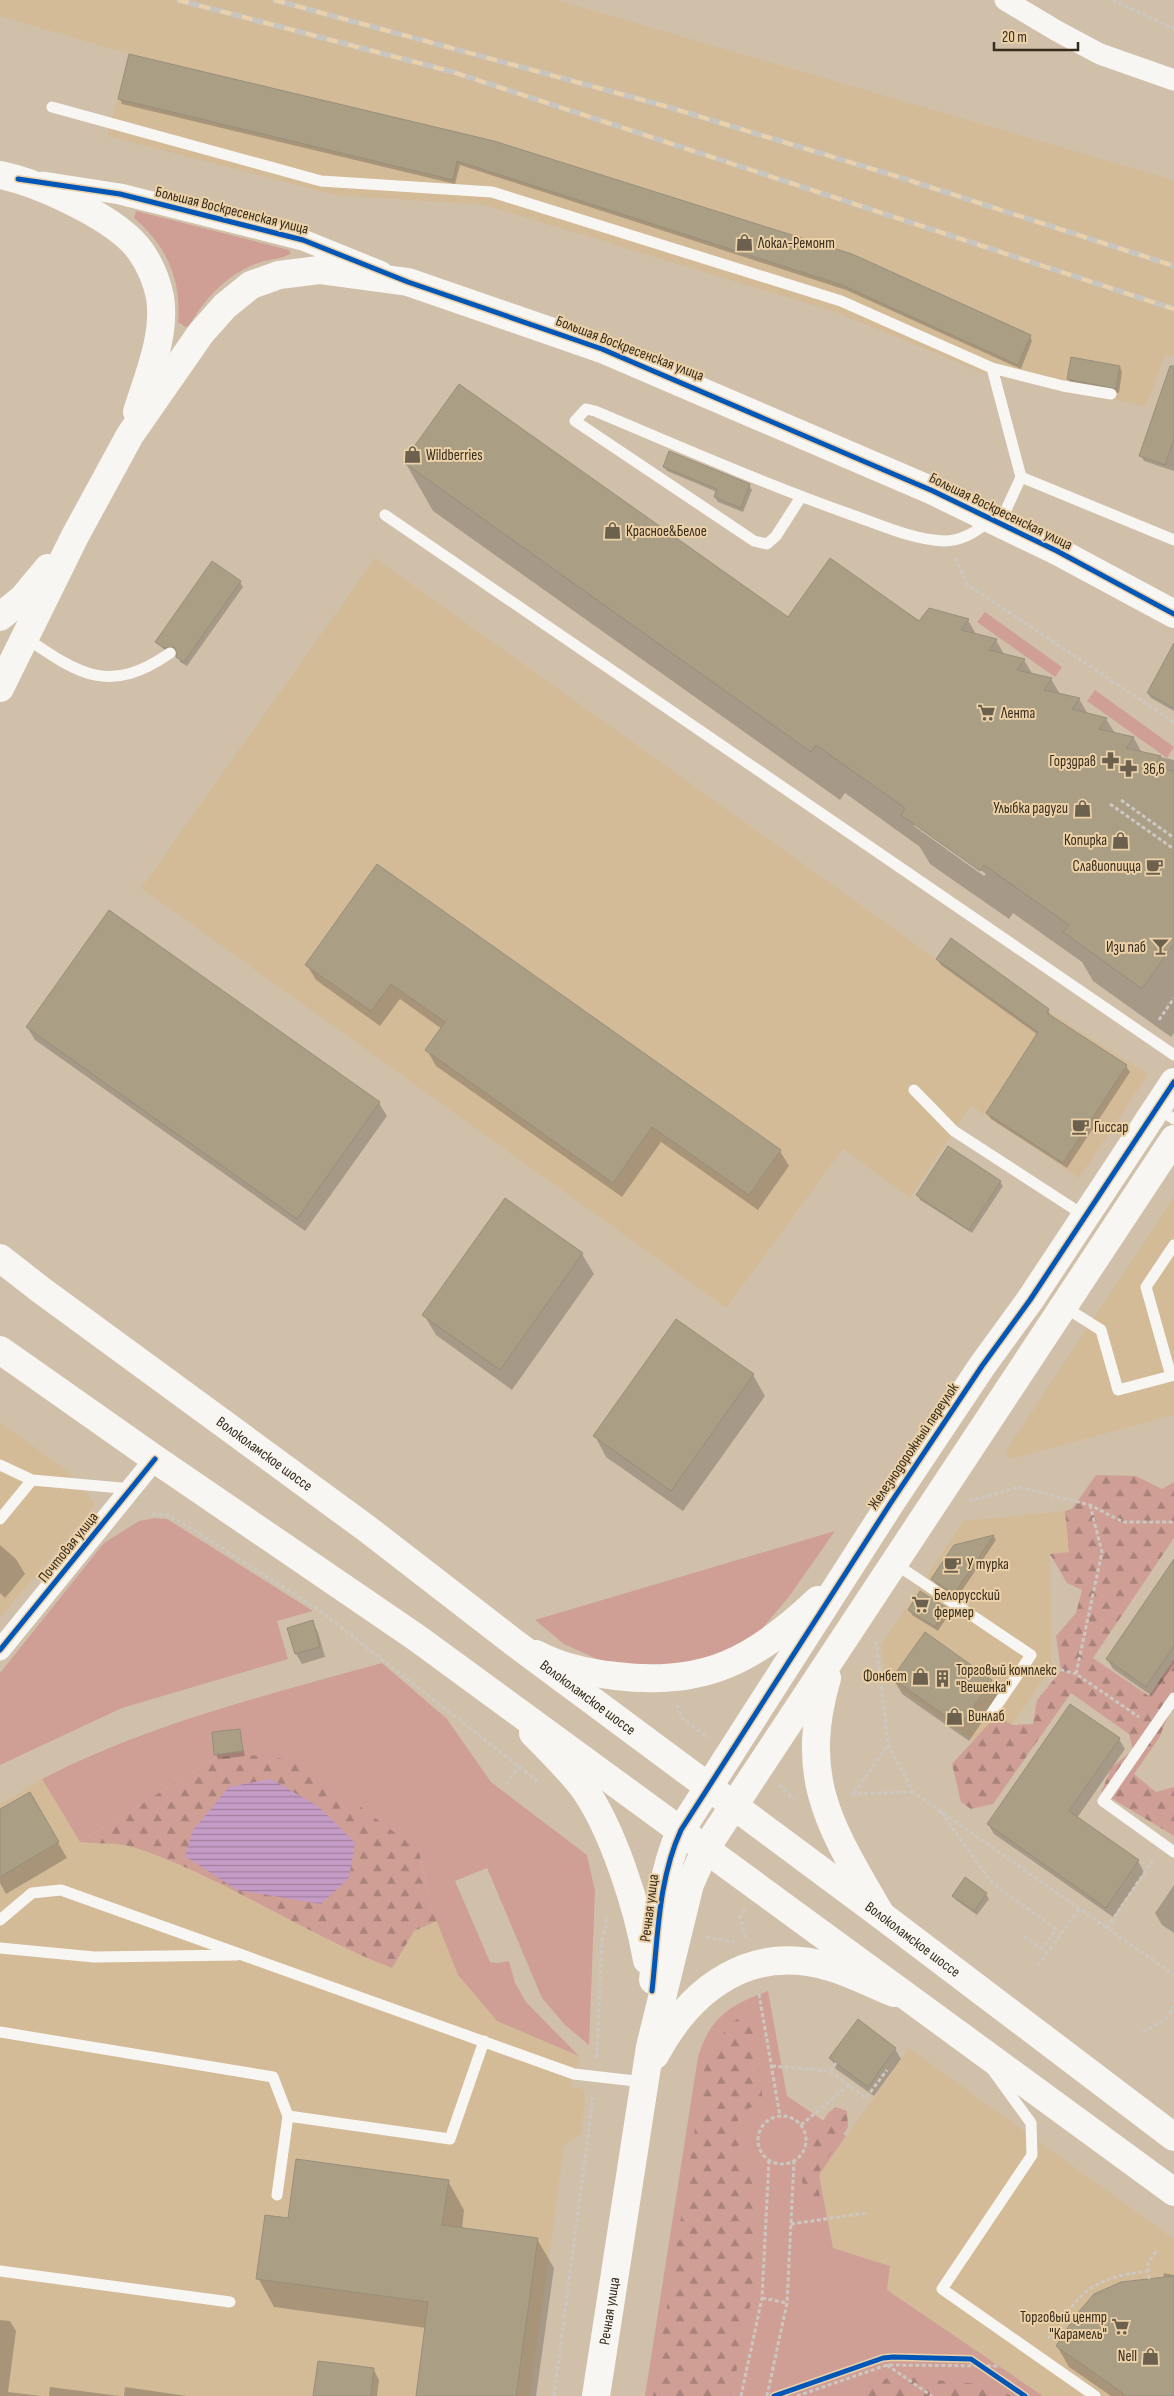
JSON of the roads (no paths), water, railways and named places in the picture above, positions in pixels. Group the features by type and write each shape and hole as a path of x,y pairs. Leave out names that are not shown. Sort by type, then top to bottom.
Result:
{"main road":[{"path":"9,177 81,206 117,229 140,251 154,276 160,299 158,341 130,435"},
{"path":"0,688 75,536 130,435 201,333 225,306 250,285 279,275 319,270 408,282"},
{"name":"Большая Воскресенская улица","path":"408,282 602,349 933,491 1057,551 1174,614"},
{"path":"0,617 23,598 75,536"},
{"name":"Железнодорожный переулок","path":"681,1830 709,1789 841,1578 971,1382 1030,1300 1085,1216 1165,1114 1174,1082"},
{"path":"706,1848 1174,1139"},
{"path":"0,1246 41,1290"},
{"name":"Волоколамское шоссе","path":"0,1258 366,1528 512,1641 733,1807 881,1915 1174,2137"},
{"path":"0,1350 37,1378"},
{"path":"0,1354 292,1550 494,1694 1174,2192"},
{"path":"512,1641 541,1656 574,1668 603,1675 636,1679 687,1677 724,1667 745,1656 807,1611 841,1578"},
{"path":"834,1652 818,1707 814,1758 818,1782 828,1818 881,1915"},
{"path":"494,1694 558,1757 582,1787 598,1812 622,1871 641,1928 652,1991"},
{"name":"Речная улица","path":"650,2047 652,1991 664,1878 672,1850 681,1830"},
{"name":"Речная улица","path":"596,2396 650,2047 690,1884 706,1848"},
{"path":"645,2078 662,2043 694,1999 720,1980 752,1965 772,1961 804,1962 830,1967 914,2002"}],"street":[{"path":"1005,0 1057,32 1100,54 1174,80"},
{"name":"Большая Воскресенская улица","path":"9,177 120,194 303,240 408,282"},
{"name":"Почтовая улица","path":"0,1650 155,1459"}],"lane":[{"path":"52,107 321,181 492,192 841,301 992,368 1063,386 1111,394"},
{"path":"801,497 776,536 767,544 754,541 575,421 586,410 595,410 801,497 895,530 936,540 958,539 996,521 1021,477 992,368"},
{"path":"1021,477 1174,540"},
{"path":"385,515 1174,1055"},
{"path":"26,638 75,668 93,676 109,678 126,675 160,660 170,653"},
{"path":"914,1090 954,1130 1085,1216"},
{"path":"1063,1306 1101,1330 1118,1390 1172,1376 1146,1287 1174,1245"},
{"path":"0,1465 32,1480 132,1489"},
{"path":"0,1519 32,1480"},
{"path":"894,1563 1031,1655 989,1717"},
{"path":"1174,1698 1103,1801 1174,1852"},
{"path":"0,1920 32,1893 61,1890 574,2074 645,2078"},
{"path":"0,1948 94,1957 243,1955"},
{"path":"0,2032 273,2077 288,2116 277,2196"},
{"path":"288,2116 450,2138 484,2041"},
{"path":"974,2045 1031,2123 1032,2154 942,2289 1095,2396"},
{"path":"0,2270 230,2302"}],"railway":[{"path":"178,0 453,72 1174,309"},
{"path":"274,0 665,106 902,178 1174,266"}],"place":[{"name":"Локал-Ремонт","path":"744,243"},
{"name":"Wildberries","path":"412,455"},
{"name":"Красное&Белое","path":"612,531"},
{"name":"Лента","path":"987,713"},
{"name":"Горздрав","path":"1110,761"},
{"name":"36,6","path":"1129,769"},
{"name":"Улыбка радуги","path":"1082,808"},
{"name":"Копирка","path":"1121,840"},
{"name":"Славиопицца","path":"1155,866"},
{"name":"Изи паб","path":"1160,947"},
{"name":"Гиссар","path":"1080,1127"},
{"name":"У турка","path":"953,1564"},
{"name":"Белорусский фермер","path":"920,1604"},
{"name":"Фонбет","path":"921,1676"},
{"name":"Торговый комплекс \"Вешенка\"","path":"942,1679"},
{"name":"Винлаб","path":"954,1716"},
{"name":"Торговый центр \"Карамель\"","path":"1121,2326"},
{"name":"Nell","path":"1151,2356"}]}
